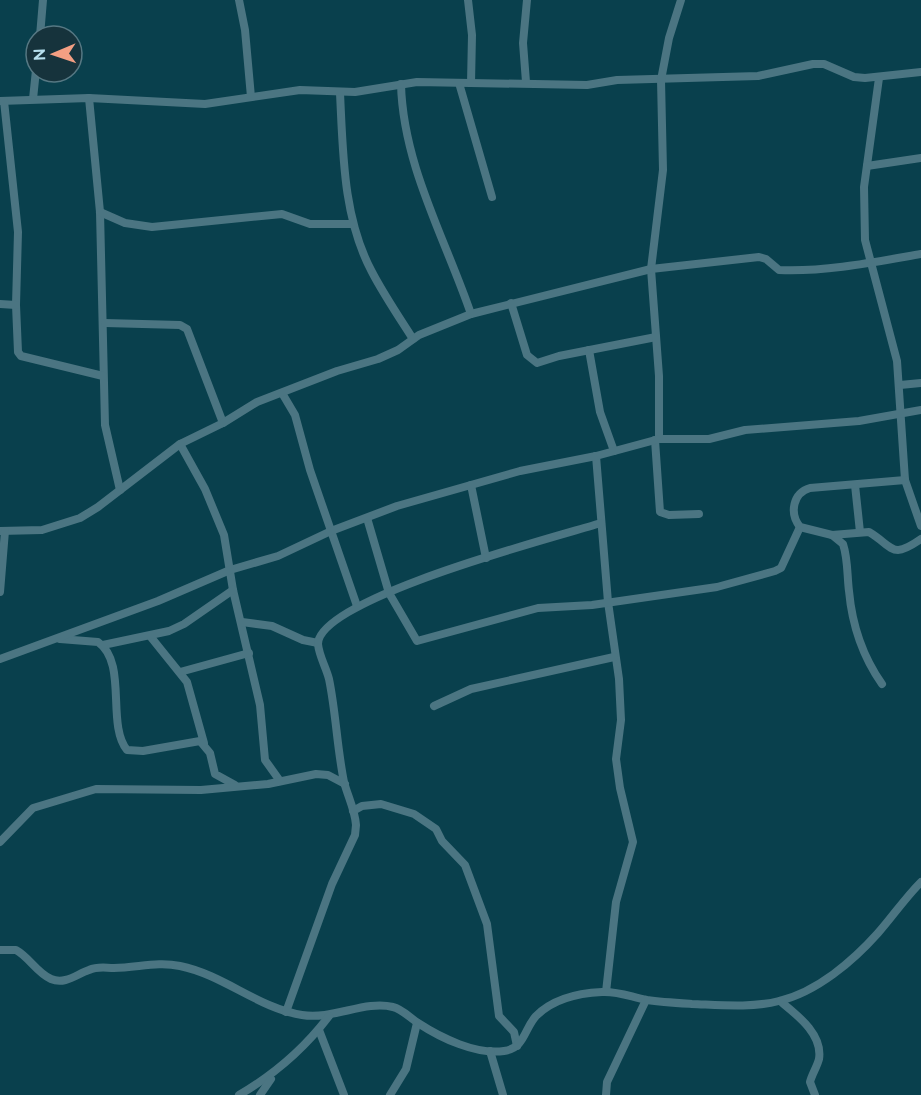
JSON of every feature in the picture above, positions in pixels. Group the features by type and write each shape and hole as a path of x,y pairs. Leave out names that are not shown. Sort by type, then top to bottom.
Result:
{"street":[{"path":"41,24 43,0"},
{"path":"239,0 251,97"},
{"path":"468,0 472,35 471,83"},
{"path":"526,82 523,43 527,0"},
{"path":"681,0 669,38 662,80 663,170 651,269 656,338 660,512 669,515 699,514"},
{"path":"103,376 21,356 17,348 18,232 2,101 89,98 205,104 300,90 340,93 401,84 526,82 587,85 616,80 758,76 813,64 832,66 854,77 879,78 921,72"},
{"path":"879,78 863,215 870,263 897,361 905,480 921,526"},
{"path":"459,83 492,197"},
{"path":"33,99 35,84"},
{"path":"401,84 405,129 412,160 471,314"},
{"path":"340,93 344,173 354,224 371,271 412,339"},
{"path":"89,98 100,212 105,323 103,376 105,425 120,490"},
{"path":"867,166 921,158"},
{"path":"100,212 125,223 152,227 174,227 282,214 310,224 354,224"},
{"path":"0,592 3,531 28,532 60,525 91,512 180,444 224,423 257,402 337,371 378,359 398,350 412,339 471,314 651,269 759,257 779,270 870,263 921,254"},
{"path":"511,303 526,355 533,362 542,363 552,357 656,338"},
{"path":"0,304 16,305"},
{"path":"105,323 180,326 187,329 224,423"},
{"path":"589,350 600,412 614,451"},
{"path":"900,385 921,383"},
{"path":"282,393 295,415 357,606"},
{"path":"0,659 59,639 95,622 158,601 230,570 278,555 331,531 397,506 520,471 596,456 657,439 709,439 745,430 859,421 921,410"},
{"path":"180,444 217,517 233,590 243,622 260,705 266,760 280,781"},
{"path":"596,456 608,602 614,657 619,679 621,720 616,750 617,767 633,842 616,902 606,992"},
{"path":"882,684 870,667 862,649 849,592 845,552 838,538 800,526 796,519 795,497 799,492 821,487 905,480"},
{"path":"471,485 486,558"},
{"path":"855,485 860,532"},
{"path":"367,518 389,593 417,641 538,608 608,602 717,587 775,572 782,568 800,526"},
{"path":"286,1012 332,884 355,835 356,816 345,784 329,679 318,643 323,632 357,606 422,578 601,523"},
{"path":"832,535 869,532 892,551 898,552 921,539"},
{"path":"103,645 150,636 184,624 233,590"},
{"path":"243,622 272,626 303,640 318,643"},
{"path":"150,636 187,682 215,774 240,786"},
{"path":"59,639 98,642 103,645 113,674 121,740 128,750 143,751 192,741 204,743"},
{"path":"180,672 249,653"},
{"path":"434,706 471,689 614,657"},
{"path":"0,842 33,807 96,789 184,791 240,786 280,781 302,775 323,774 345,784"},
{"path":"353,811 362,806 381,804 414,814 436,829 442,841 465,865 487,924 499,1016 514,1032 517,1046"},
{"path":"0,950 16,950 50,979 59,981 98,967 114,968 154,963 178,965 234,986 274,1009 286,1012 329,1016 382,1005 394,1007 417,1023 456,1042 490,1051 504,1051 517,1046 522,1041 535,1017 545,1008 569,996 606,992 628,994 646,1000 728,1005 780,1001 810,988 844,966 878,933 921,882"},
{"path":"606,1095 607,1082 646,1000"},
{"path":"780,1001 808,1027 817,1044 818,1062 810,1082 815,1095"},
{"path":"260,1095 273,1075 319,1030 329,1016"},
{"path":"390,1095 406,1069 417,1023"},
{"path":"319,1030 344,1095"},
{"path":"490,1051 503,1095"},
{"path":"239,1095 273,1075"}]}
